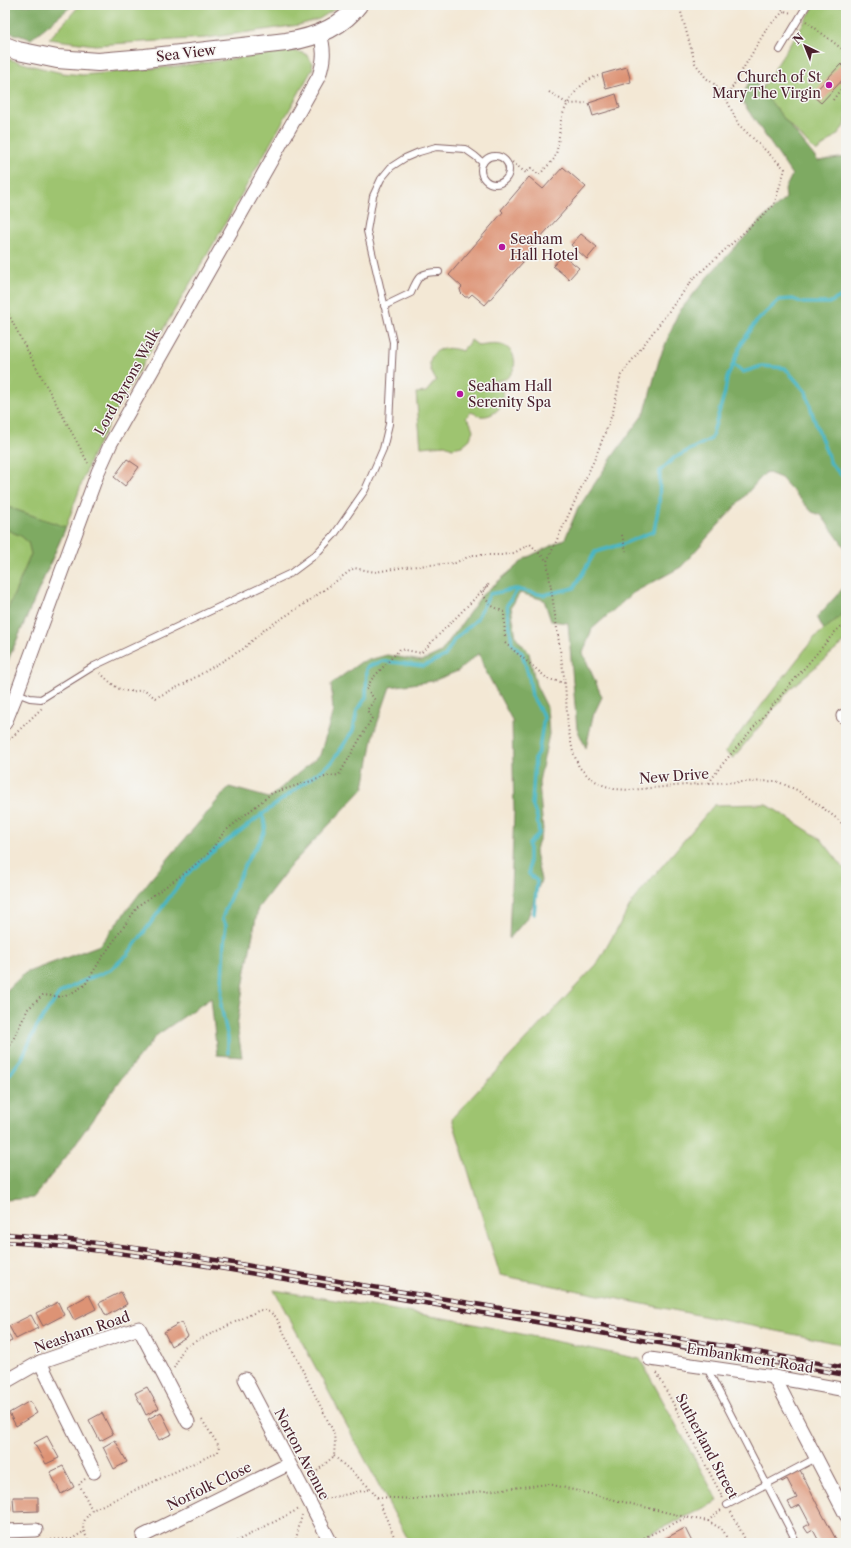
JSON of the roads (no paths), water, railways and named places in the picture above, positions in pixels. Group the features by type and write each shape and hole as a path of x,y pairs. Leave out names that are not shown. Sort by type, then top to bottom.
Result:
{"main road":[{"name":"Sea View","path":"5,46 18,51 57,59 98,62 304,40 334,27 358,5"}],"street":[{"name":"Lord Byrons Walk","path":"5,724 98,472 111,443 319,76 324,53 320,34"},
{"name":"Neasham Road","path":"5,1382 40,1362 139,1328 188,1422"},
{"name":"Embankment Road","path":"650,1359 774,1377 845,1392"},
{"path":"40,1362 94,1472"},
{"path":"774,1377 846,1515"},
{"name":"Norton Avenue","path":"245,1379 331,1543"},
{"name":"Norfolk Close","path":"143,1536 289,1464"},
{"path":"8,1535 36,1530"}],"lane":[{"path":"780,50 808,5"},
{"path":"17,693 41,700 94,666 291,573 315,555 334,535 366,490 383,449 389,424 393,342 367,232 373,196 382,179 391,167 405,158 419,152 436,147 465,150 483,163"},
{"path":"490,157 504,160 508,173 506,178 503,181 494,184 489,183 483,177 481,167 483,163 490,157"},
{"path":"384,306 410,293 421,274 428,272 440,272"},
{"path":"709,1367 710,1374 797,1543"},
{"path":"727,1504 816,1458"}],"waterway":[{"path":"5,1076 10,1074 22,1058 37,1026 60,993 81,982 110,970 128,954 185,876 211,853 332,762 353,731 357,710 366,698 367,667 383,661 424,666 445,656 454,640 476,620 490,594 515,589 543,595 574,588 595,552 623,544 654,531 659,504 660,471 674,458 711,439 725,392 727,378 743,341 755,323 779,300 793,299 803,303 829,303 846,294"},
{"path":"734,365 743,372 762,366 785,368 806,392 814,419 831,464 846,480"},
{"path":"518,589 507,605 512,643 522,653 529,677 532,696 544,717 539,750 535,758 532,804 537,817 539,833 529,844 529,874 537,881 534,914"},
{"path":"228,1053 228,1038 221,1006 226,925 222,919 244,866 264,833 265,823 261,814"}],"railway":[{"path":"5,1234 98,1243 236,1263 610,1326 846,1368"},
{"path":"5,1242 99,1251 238,1271 846,1375"}],"place":[{"name":"Church of St Mary The Virgin","path":"829,85"},
{"name":"Seaham Hall Hotel","path":"502,247"},
{"name":"Seaham Hall Serenity Spa","path":"460,394"}]}
